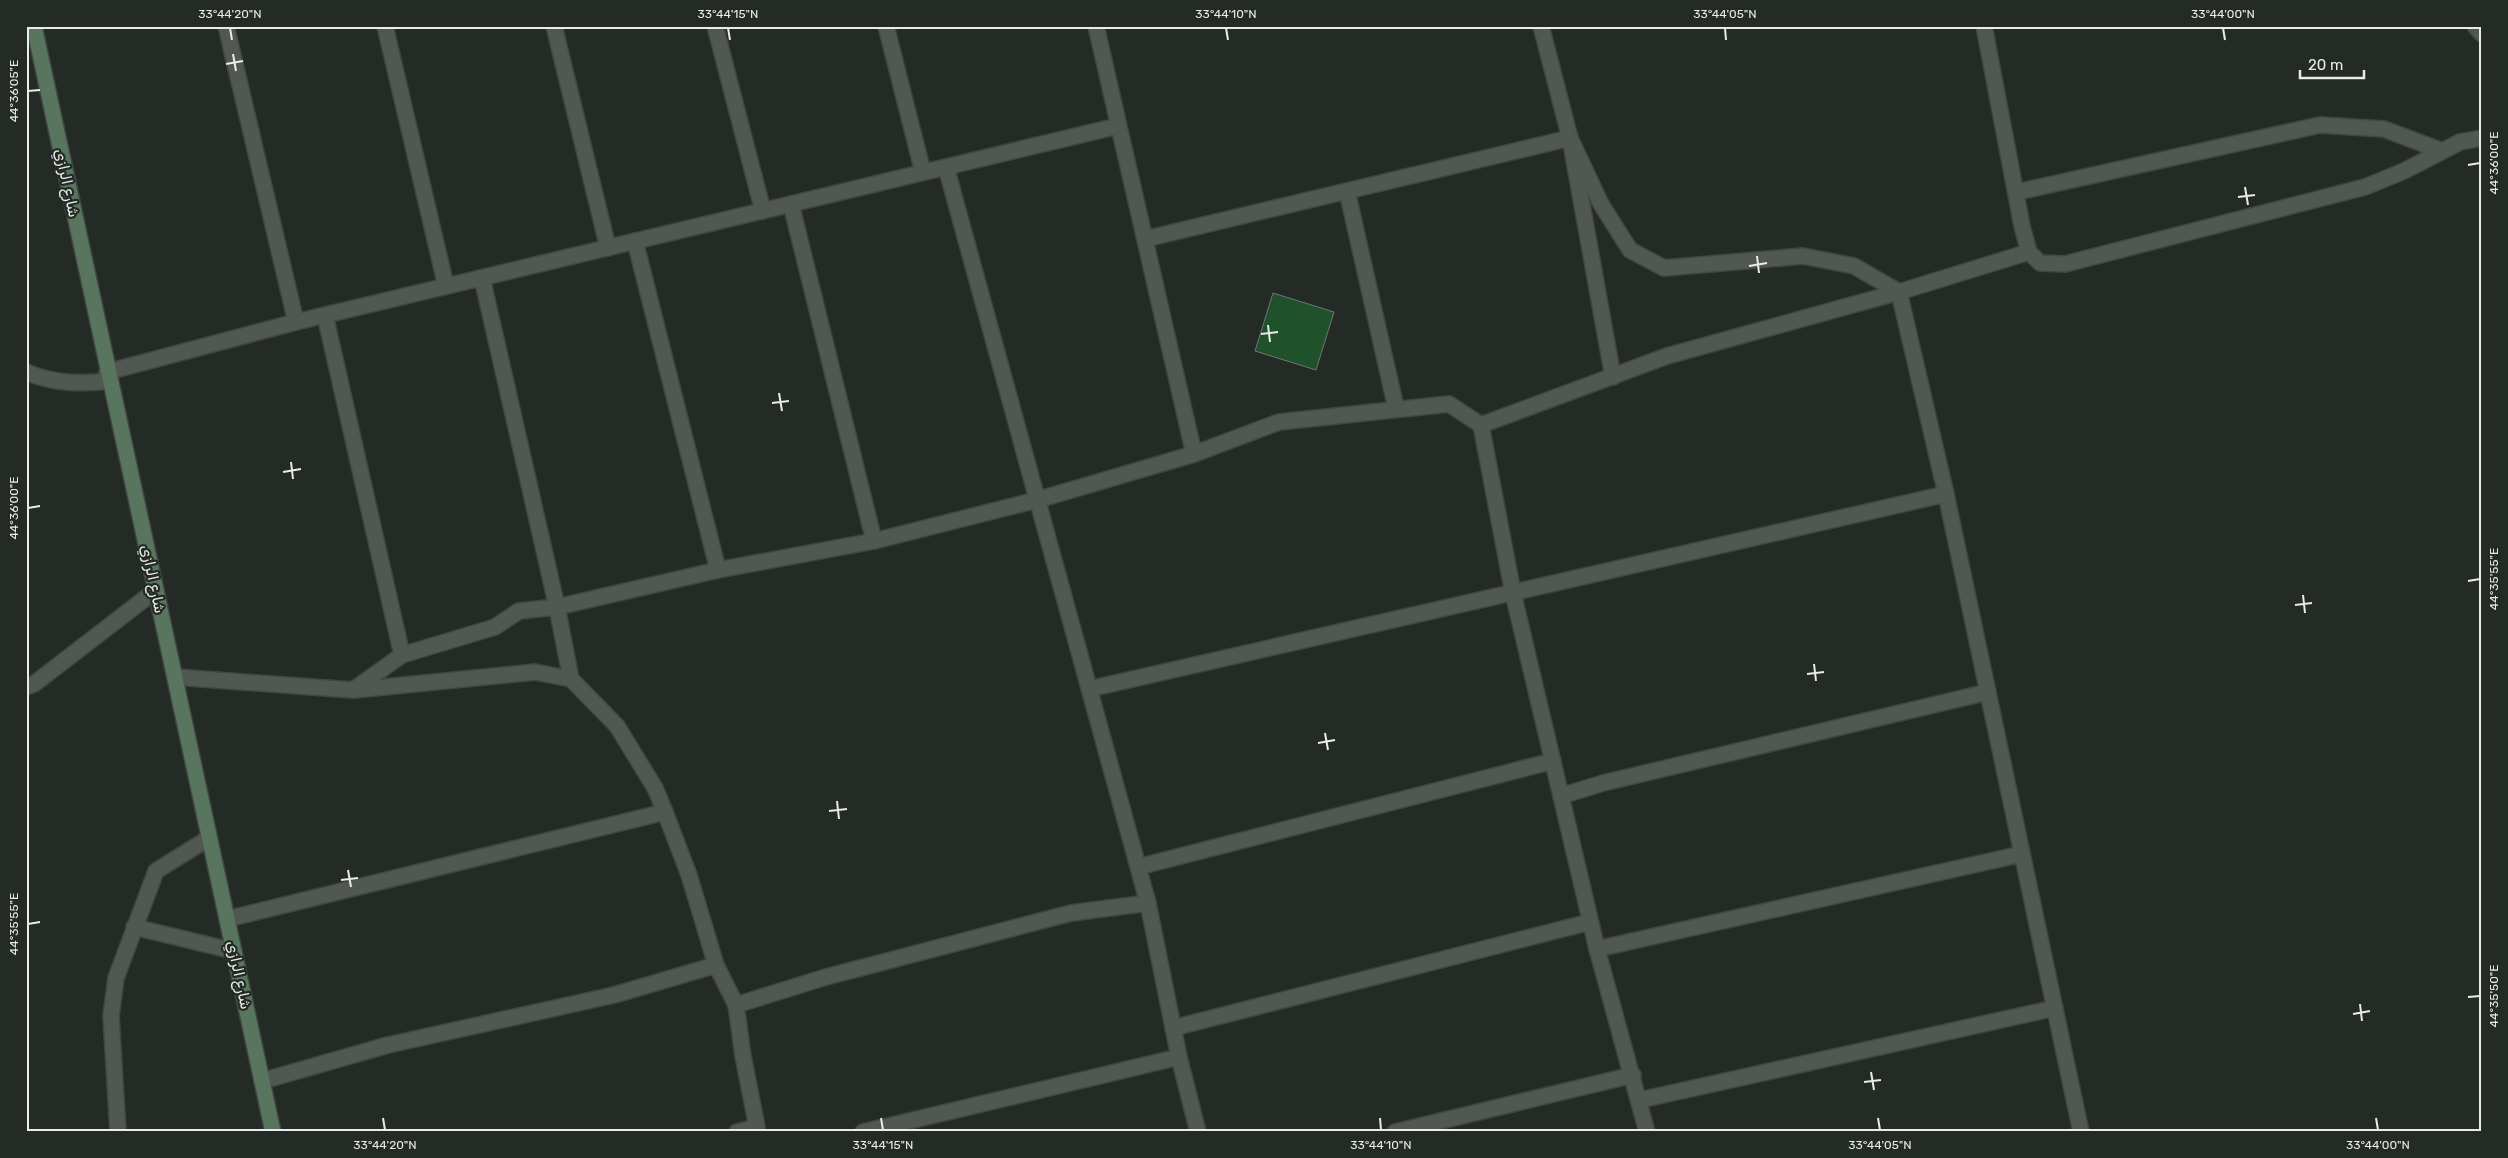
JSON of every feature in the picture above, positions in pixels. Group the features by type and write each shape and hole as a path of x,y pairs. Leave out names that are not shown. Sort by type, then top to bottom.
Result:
{"street":[{"name":"شارع الرازي","path":"34,26 108,377 273,1132"},
{"path":"226,26 296,322"},
{"path":"385,26 446,286"},
{"path":"554,26 608,248"},
{"path":"716,26 763,211"},
{"path":"886,26 924,172"},
{"path":"1096,26 1194,454"},
{"path":"1541,26 1570,138 1613,377"},
{"path":"1984,26 2029,252 2040,263 2065,264 2365,187 2404,172 2460,142 2482,138"},
{"path":"2475,26 2482,34"},
{"path":"2017,192 2320,125 2384,129 2442,151"},
{"path":"26,372 41,378 78,384 296,322 1118,126"},
{"path":"1145,239 1570,138"},
{"path":"1570,138 1601,204 1630,250 1664,268 1803,256 1854,266 1899,292 1946,494 2081,1132"},
{"path":"946,167 1148,903 1179,1057 1198,1132"},
{"path":"1347,191 1396,408"},
{"path":"791,204 874,541"},
{"path":"635,241 718,570"},
{"path":"1481,425 1667,356 1899,292 2029,252"},
{"path":"482,278 557,606 571,679 617,726 655,788 689,875 716,965 736,1005 743,1056 758,1130 737,1132"},
{"path":"325,315 402,655"},
{"path":"353,690 402,655 495,627 519,611 557,606 718,570 874,541 1037,500 1194,454 1279,422 1396,408 1449,404 1481,425 1513,593 1552,761 1590,922 1640,1100 1647,1132"},
{"path":"1089,689 1946,494"},
{"path":"26,687 34,684 156,590"},
{"path":"175,677 353,690 535,672 571,679"},
{"path":"1561,796 1613,781 1988,692"},
{"path":"1138,867 1552,761"},
{"path":"227,919 665,812"},
{"path":"118,1132 111,1016 116,978 156,871 209,838"},
{"path":"1597,949 2022,854"},
{"path":"736,1005 826,977 1071,914 1148,903"},
{"path":"1173,1028 1590,922"},
{"path":"134,927 234,951"},
{"path":"262,1081 388,1045 614,995 716,965"},
{"path":"1640,1100 2055,1008"},
{"path":"863,1132 1179,1057"},
{"path":"1395,1132 1633,1075"}],"building":[{"path":"1273,293 1334,312 1316,370 1255,351"}]}
